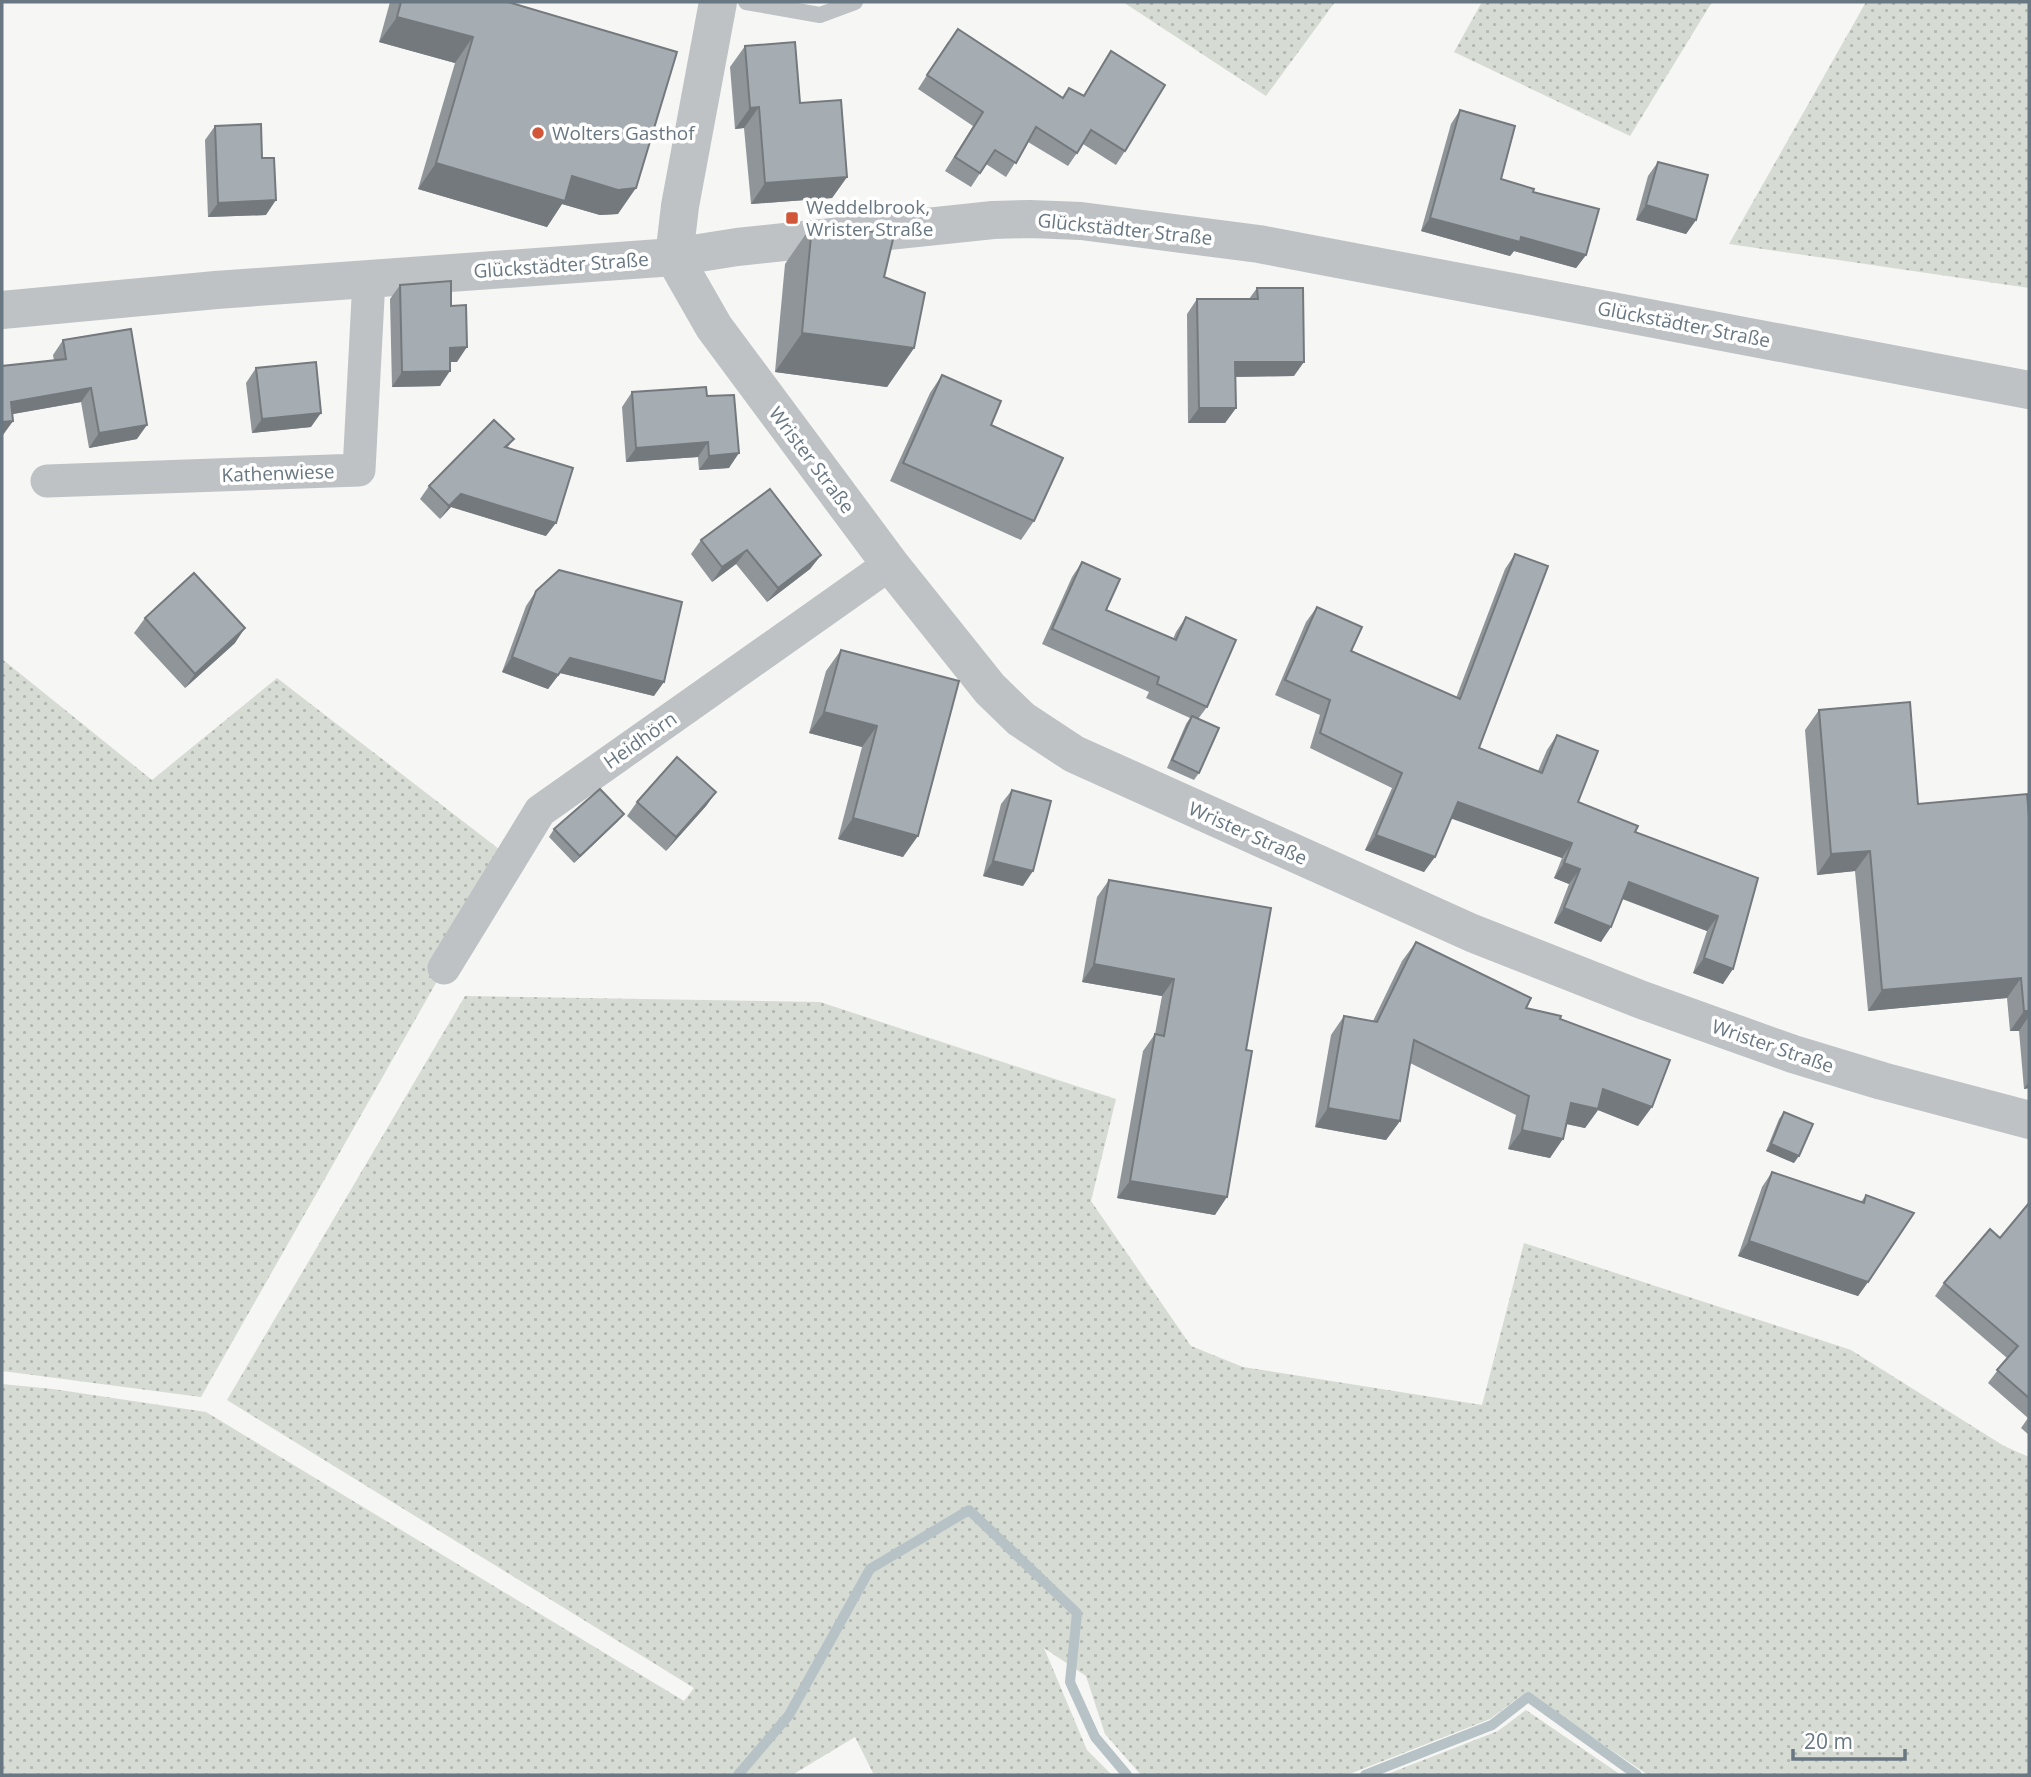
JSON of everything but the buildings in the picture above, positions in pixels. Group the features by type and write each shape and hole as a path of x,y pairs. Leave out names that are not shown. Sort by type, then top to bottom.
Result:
{"street":[{"path":"674,257 680,206 718,2"},
{"name":"Glückstädter Straße","path":"2,310 216,290 674,257 737,247 993,220 1081,221 1259,244 2029,390"},
{"name":"Wrister Straße","path":"674,257 714,327 890,564 990,689 1021,719 1074,754 1472,933 1642,1000 1793,1054 2029,1120"},
{"name":"Kathenwiese","path":"47,481 359,470 369,279"},
{"name":"Heidhörn","path":"444,968 540,811 890,564"}],"lane":[{"path":"746,2 820,15 855,2"}],"shaded area":[{"path":"1123,2 1335,2 1266,96"},
{"path":"1482,2 1712,2 1630,136 1454,52"},
{"path":"1866,2 2029,2 2029,288 1729,244"},
{"path":"2,659 152,780 277,678 508,856 201,1397 2,1371"},
{"path":"465,996 820,1002 1116,1099 1091,1201 1191,1346 1243,1367 1482,1405 1524,1243 1851,1350 2004,1446 2029,1457 2029,1775 1648,1775 1526,1692 1490,1719 1347,1775 1141,1775 1105,1734 1086,1676 1044,1648 1087,1750 1112,1775 874,1775 855,1737 792,1775 2,1775 2,1384 206,1412 684,1701 694,1688 227,1400"},
{"path":"1526,1710 1621,1775 1385,1775 1498,1731"}],"waterway":[{"path":"738,1775 789,1715 870,1569 969,1510 1077,1613 1070,1682 1095,1737 1127,1775"},
{"path":"1365,1775 1492,1725 1528,1697 1637,1775"}],"place":[{"name":"Wolters Gasthof","path":"538,133"},
{"name":"Weddelbrook, Wrister Straße","path":"792,218"}]}
